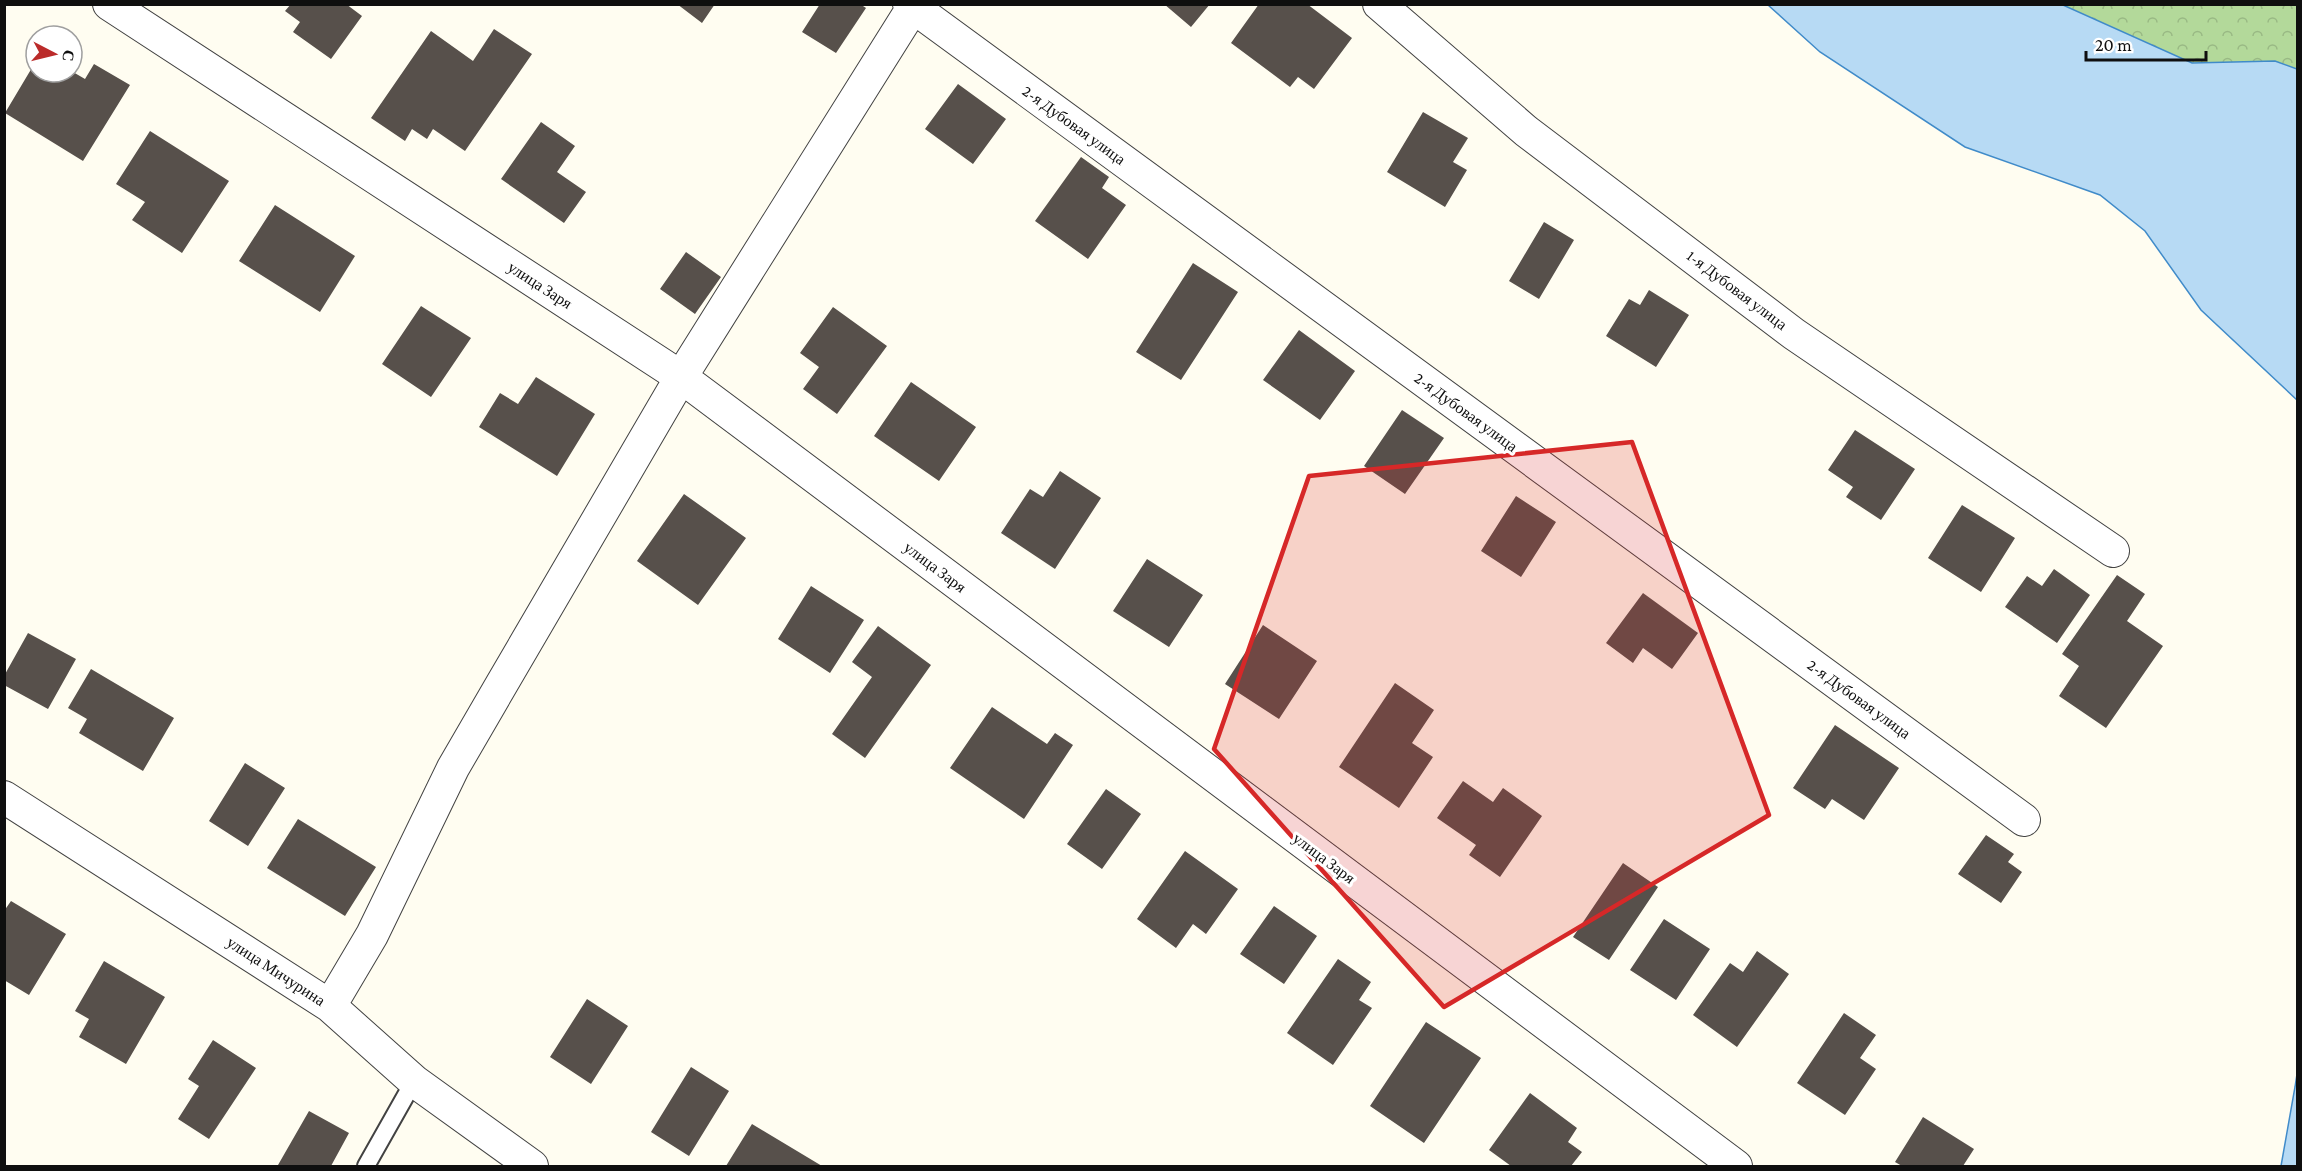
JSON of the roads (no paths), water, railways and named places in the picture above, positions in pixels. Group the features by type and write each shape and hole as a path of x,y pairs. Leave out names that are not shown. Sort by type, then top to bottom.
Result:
{"street":[{"name":"улица Заря","path":"109,4 681,377 1736,1167"},
{"name":"1-я Дубовая улица","path":"1379,4 1526,130 1794,334 2114,551"},
{"path":"330,1006 372,935 453,768 681,377 912,6"},
{"name":"2-я Дубовая улица","path":"912,6 2024,820"},
{"name":"улица Мичурина","path":"4,797 330,1006 414,1081 532,1167"}],"lane":[{"path":"366,1167 414,1081"}],"water":[{"path":"1768,5 2063,5 2192,63 2275,61 2297,69 2297,400 2201,310 2145,231 2100,195 1965,147 1820,52"},
{"path":"2297,1074 2297,1166 2281,1166 2295,1087"}]}
